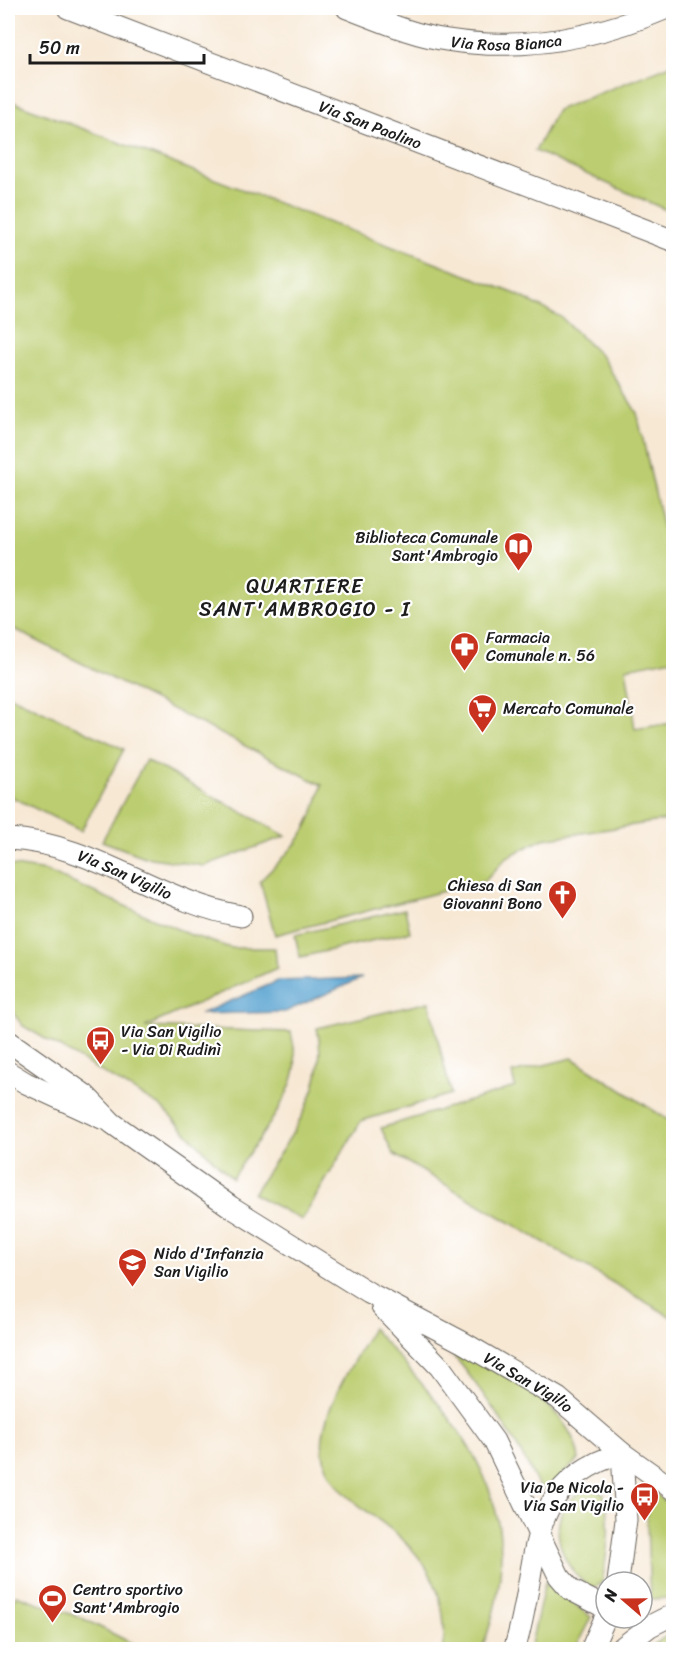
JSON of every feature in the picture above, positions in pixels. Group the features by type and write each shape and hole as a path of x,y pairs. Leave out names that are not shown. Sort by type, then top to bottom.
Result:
{"street":[{"name":"Via San Paolino","path":"68,8 674,241"},
{"name":"Via Rosa Bianca","path":"346,8 407,31 447,40 497,44 539,42 598,34 667,8"},
{"name":"Via San Vigilio","path":"8,839 29,840 84,857 212,911 241,916"},
{"name":"Via San Vigilio","path":"8,1041 85,1095 112,1123"},
{"name":"Via San Vigilio","path":"8,1072 26,1083 112,1123 231,1207 369,1293 462,1342 558,1398 622,1453 674,1490"},
{"name":"Via San Vigilio","path":"369,1293 440,1367 494,1441 539,1531 550,1561 571,1590 594,1602"},
{"path":"514,1650 524,1615 539,1531 547,1507 564,1486 598,1460 622,1453 626,1521 620,1570"},
{"path":"654,1613 674,1612"},
{"path":"619,1650 650,1626 674,1612"},
{"path":"591,1650 600,1630"}],"green space":[{"path":"673,64 673,213 535,151 557,110"},
{"path":"8,100 516,294 561,317 602,357 637,413 673,573 673,659 626,668 635,729 673,723 673,819 543,839 507,857 486,880 275,935 260,881 299,839 306,828 322,785 8,626"},
{"path":"8,695 124,749 81,831 8,795"},
{"path":"146,760 286,836 204,866 145,857 102,841"},
{"path":"8,865 46,871 191,935 231,948 275,948 277,968 145,1027 291,1032 296,1060 291,1083 277,1111 232,1178 160,1106 23,1026 13,1013 8,991"},
{"path":"405,909 410,932 300,957 295,935"},
{"path":"429,1002 451,1094 361,1121 302,1220 253,1194 291,1136 312,1095 318,1073 320,1051 317,1028"},
{"path":"572,1058 673,1123 673,1318 393,1154 381,1128 515,1087 512,1073"},
{"path":"372,1328 436,1400 462,1436 482,1472 496,1510 501,1552 497,1598 482,1649 442,1649 444,1624 442,1609 437,1589 428,1571 402,1539 348,1496 336,1484 328,1471 323,1455 323,1436 330,1408"},
{"path":"452,1347 529,1391 562,1420 573,1438 579,1459 547,1489 538,1485 498,1416 451,1352"},
{"path":"588,1487 603,1493 606,1503 607,1549 604,1570 594,1570 594,1588 585,1583 571,1568 561,1548 558,1527 560,1517 564,1507"},
{"path":"654,1492 673,1509 673,1598 654,1599 654,1570 649,1570 646,1500"},
{"path":"545,1582 591,1617 575,1649 530,1649"},
{"name":"Centro sportivo Sant'Ambrogio","path":"16,1595 82,1618 143,1649 8,1649 8,1610"},
{"path":"673,1634 673,1649 648,1649 663,1638"}],"water":[{"path":"362,978 285,1012 200,1014 278,981"}],"place":[{"name":"Biblioteca Comunale Sant'Ambrogio","path":"519,572"},
{"name":"Farmacia Comunale n. 56","path":"465,672"},
{"name":"Mercato Comunale","path":"482,734"},
{"name":"Chiesa di San Giovanni Bono","path":"563,920"},
{"name":"Via San Vigilio - Via Di Rudinì","path":"100,1066"},
{"name":"Nido d'Infanzia San Vigilio","path":"133,1288"},
{"name":"Via De Nicola - Via San Vigilio","path":"645,1522"},
{"name":"Centro sportivo Sant'Ambrogio","path":"52,1624"}],"district":[{"name":"QUARTIERE SANT'AMBROGIO - I","path":"305,598"}]}
